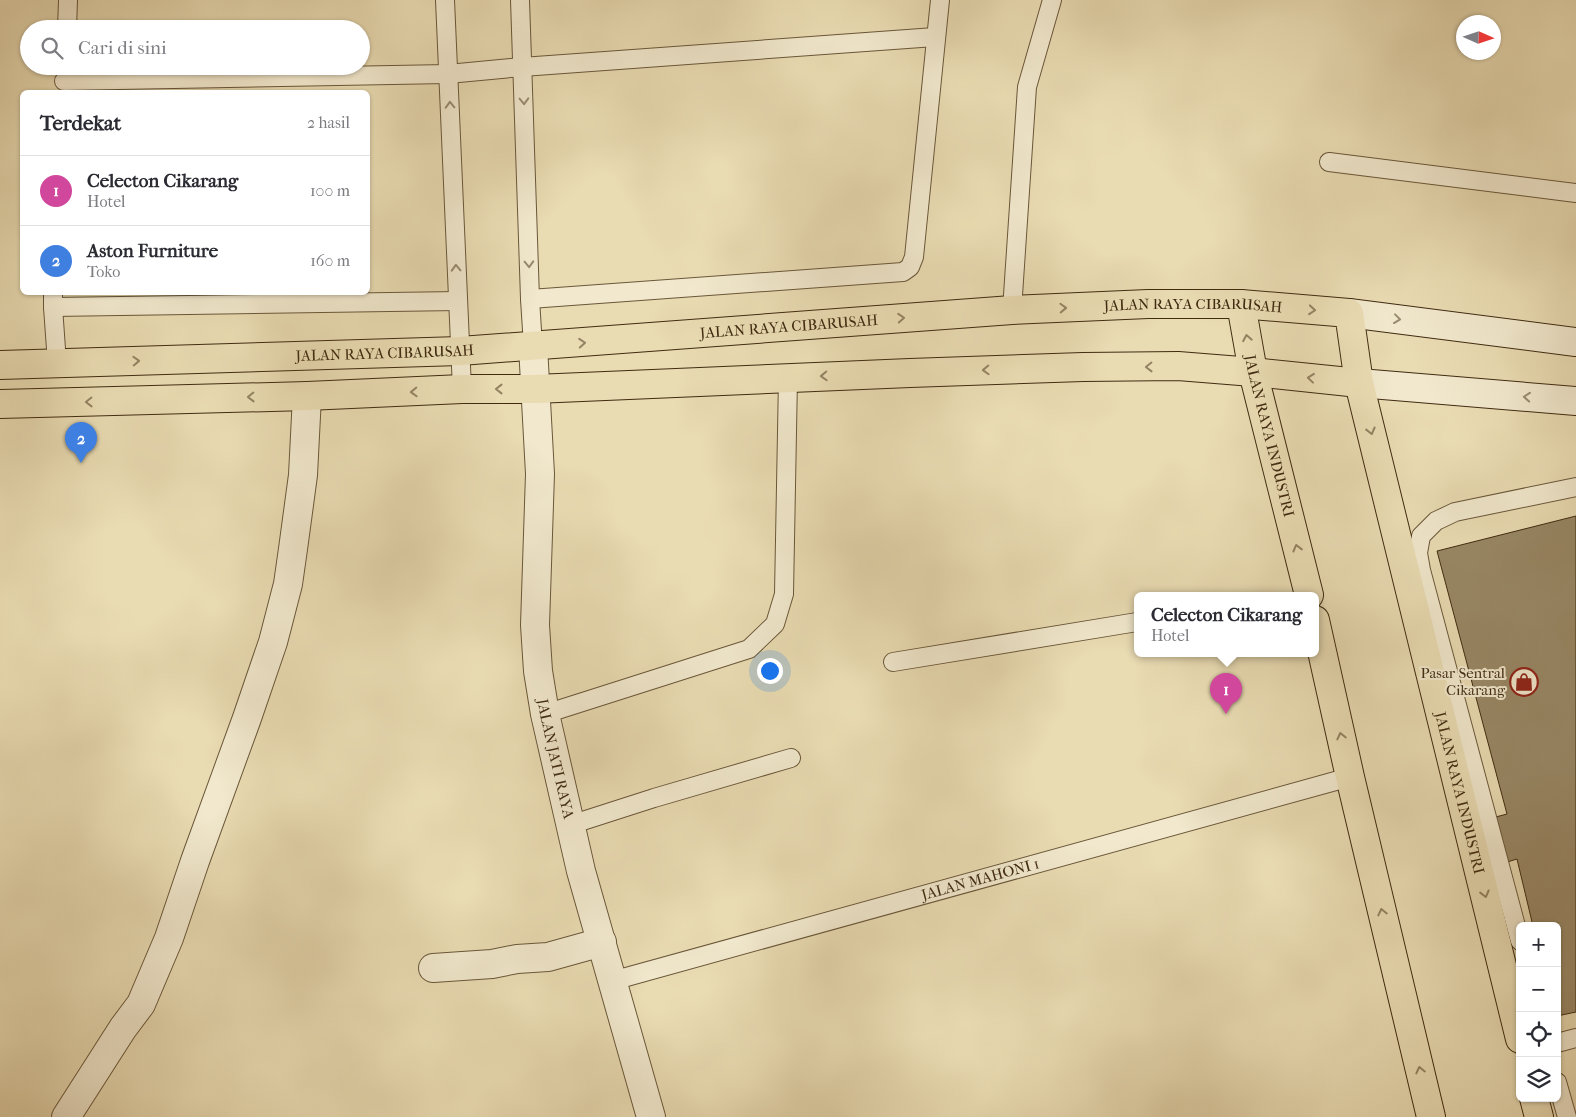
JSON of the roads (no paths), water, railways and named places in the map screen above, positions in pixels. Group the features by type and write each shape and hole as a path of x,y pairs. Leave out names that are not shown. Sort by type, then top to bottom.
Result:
{"main road":[{"name":"JALAN RAYA CIBARUSAH","path":"0,365 460,351 1012,310 1148,304 1240,304 1349,313"},
{"name":"JALAN RAYA INDUSTRI","path":"1240,304 1253,372 1308,592"},
{"name":"JALAN RAYA INDUSTRI","path":"1349,313 1359,383 1516,1023"},
{"path":"0,404 307,396 462,389 535,389 1093,367 1178,366 1359,383"},
{"path":"1319,638 1350,777 1432,1117"},
{"path":"1535,1102 1539,1117"}],"street":[{"name":"JALAN RAYA CIBARUSAH","path":"1349,313 1576,342"},
{"name":"JALAN JATI RAYA","path":"533,346 540,474 535,625 538,672 545,714 581,871 651,1117"},
{"path":"1359,383 1576,401"},
{"path":"66,1117 123,1028 141,1004 170,938 195,861 270,650 288,584 294,549 303,475 307,396"},
{"path":"433,968 492,964 517,959 548,957 602,942"}],"lane":[{"path":"67,20 68,0"},
{"path":"445,0 462,389"},
{"path":"520,0 533,346"},
{"path":"530,299 903,272 910,267 914,257 940,0"},
{"path":"1012,310 1027,87 1052,0"},
{"path":"64,80 448,74 935,37"},
{"path":"1328,162 1576,193"},
{"path":"57,363 53,300 458,301"},
{"path":"545,714 750,649 775,624 784,594 788,378"},
{"path":"1516,926 1418,553 1421,536 1436,521 1455,512 1576,487"},
{"path":"893,662 1112,624 1134,622"},
{"path":"570,824 791,758"},
{"name":"JALAN MAHONI 1","path":"612,981 1350,777"},
{"path":"1561,1042 1576,1038"},
{"path":"1561,1096 1567,1117"}],"place":[{"name":"Aston Furniture","path":"81,463"},
{"name":"Pasar Sentral Cikarang","path":"1524,682"},
{"name":"Celecton Cikarang","path":"1226,714"}]}
